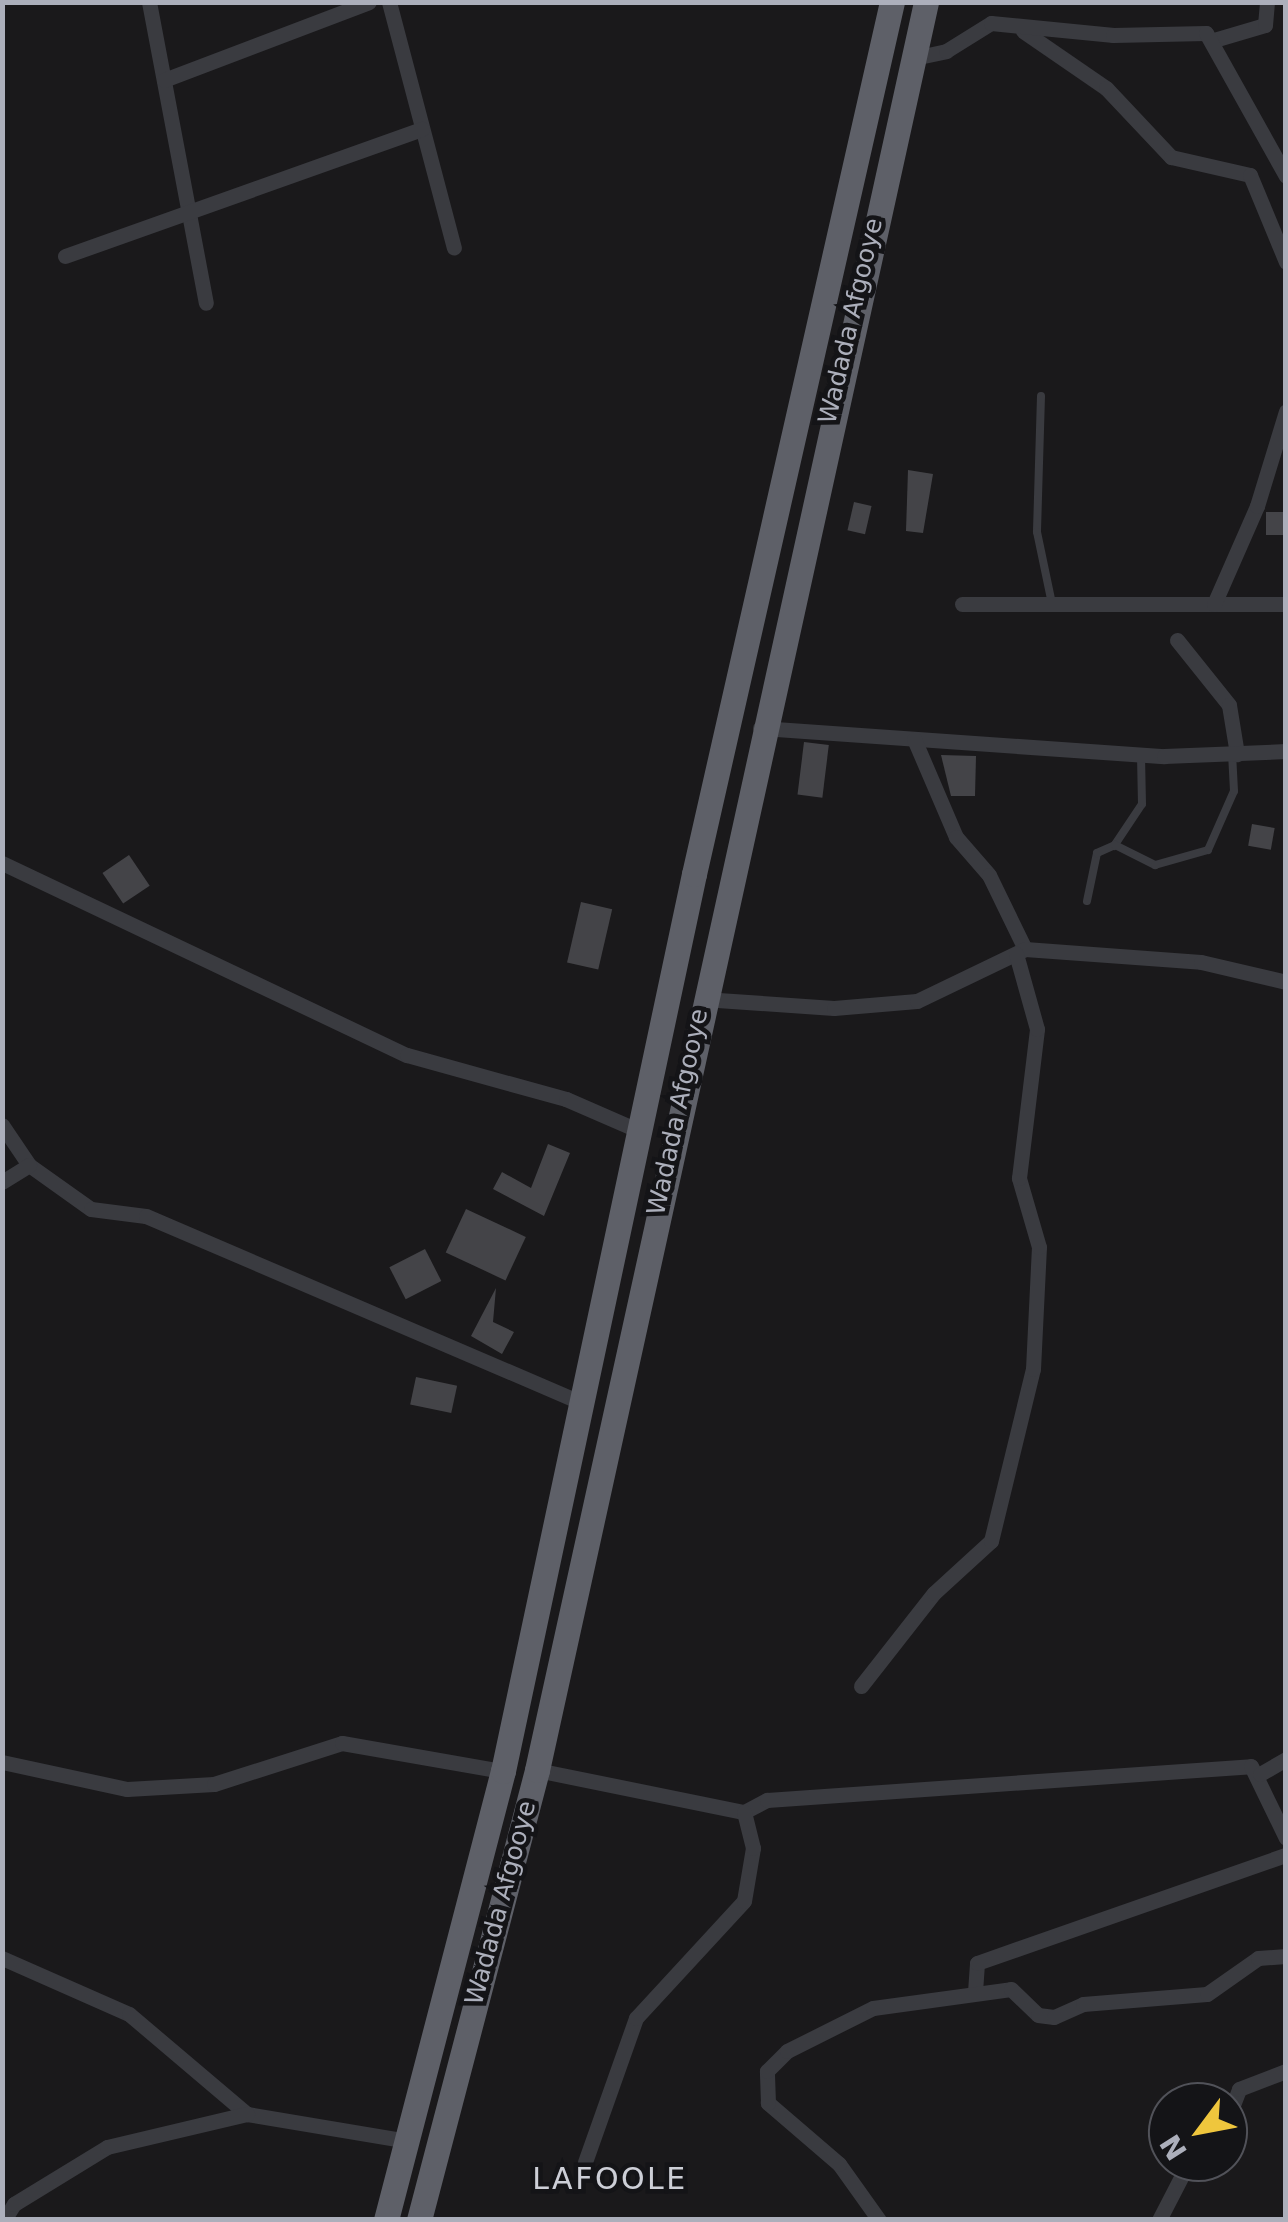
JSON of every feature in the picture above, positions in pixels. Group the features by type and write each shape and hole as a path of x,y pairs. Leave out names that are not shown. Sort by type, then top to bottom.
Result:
{"highway":[{"name":"Wadada Afgooye","path":"386,2220 403,2140 502,1770 579,1402 892,2"},
{"name":"Wadada Afgooye","path":"419,2220 536,1770 760,728 926,2"}],"street":[{"path":"149,2 206,303"},
{"path":"164,80 369,2"},
{"path":"388,2 454,248"},
{"path":"1265,25 1268,2"},
{"path":"1214,40 1265,25 1286,25"},
{"path":"914,58 946,51 974,28 1016,26 1206,33 1214,40 1285,176 1250,175 1171,157 1106,88 1016,26"},
{"path":"64,256 190,218 422,129"},
{"path":"1250,175 1286,262"},
{"path":"1214,604 1257,506 1286,410"},
{"path":"962,604 1286,604"},
{"path":"1177,640 1229,705 1235,754"},
{"path":"760,728 1141,755 1286,751"},
{"path":"862,1686 934,1593 991,1541 1033,1370 1039,1247 1019,1178 1037,1030 1021,951 990,875 956,838 914,739"},
{"path":"2,862 407,1055 566,1098 642,1132"},
{"path":"703,1000 834,1008 917,1001 1021,951 1201,962 1286,982"},
{"path":"2,1125 28,1166 91,1209 146,1216 579,1402"},
{"path":"2,1182 28,1166"},
{"path":"2,1762 126,1789 196,1785 342,1743 502,1770"},
{"path":"1260,1774 1286,1759"},
{"path":"536,1770 744,1812 767,1800 1138,1770 1251,1766 1260,1774 1286,1838"},
{"path":"586,2162 636,2018 744,1902 752,1848 744,1812"},
{"path":"975,1992 977,1963 1286,1855"},
{"path":"879,2220 839,2164 768,2103 767,2070 818,2032 873,2008 975,1992 1011,1989 1038,2015 1054,2018 1083,2004 1207,1994 1258,1958 1286,1956"},
{"path":"2,1958 129,2014 246,2114"},
{"path":"1248,2086 1286,2071"},
{"path":"4,2220 14,2204 108,2147 246,2114 403,2140"},
{"path":"1159,2220 1179,2182"}],"lane":[{"path":"1040,396 1037,532 1052,604"},
{"path":"1113,846 1154,864 1208,850 1234,791 1235,754"},
{"path":"1086,901 1097,853 1113,846 1142,804 1141,755"}],"building":[{"path":"908,470 933,474 923,533 906,531"},
{"path":"854,502 872,506 865,534 847,530"},
{"path":"1266,512 1286,512 1286,535 1266,535"},
{"path":"804,742 829,745 822,798 798,795"},
{"path":"941,755 976,756 975,796 951,796"},
{"path":"1252,824 1275,828 1271,850 1248,846"},
{"path":"129,855 150,886 123,904 102,873"},
{"path":"581,902 612,909 598,970 567,962"},
{"path":"548,1144 570,1153 544,1216 493,1189 502,1172 531,1188"},
{"path":"466,1209 526,1237 506,1280 446,1253"},
{"path":"425,1249 441,1281 406,1299 389,1267"},
{"path":"496,1288 493,1322 514,1332 502,1354 471,1336"},
{"path":"416,1377 457,1386 451,1413 410,1404"}],"district":[{"name":"LAFOOLE","path":"610,2179"}]}
